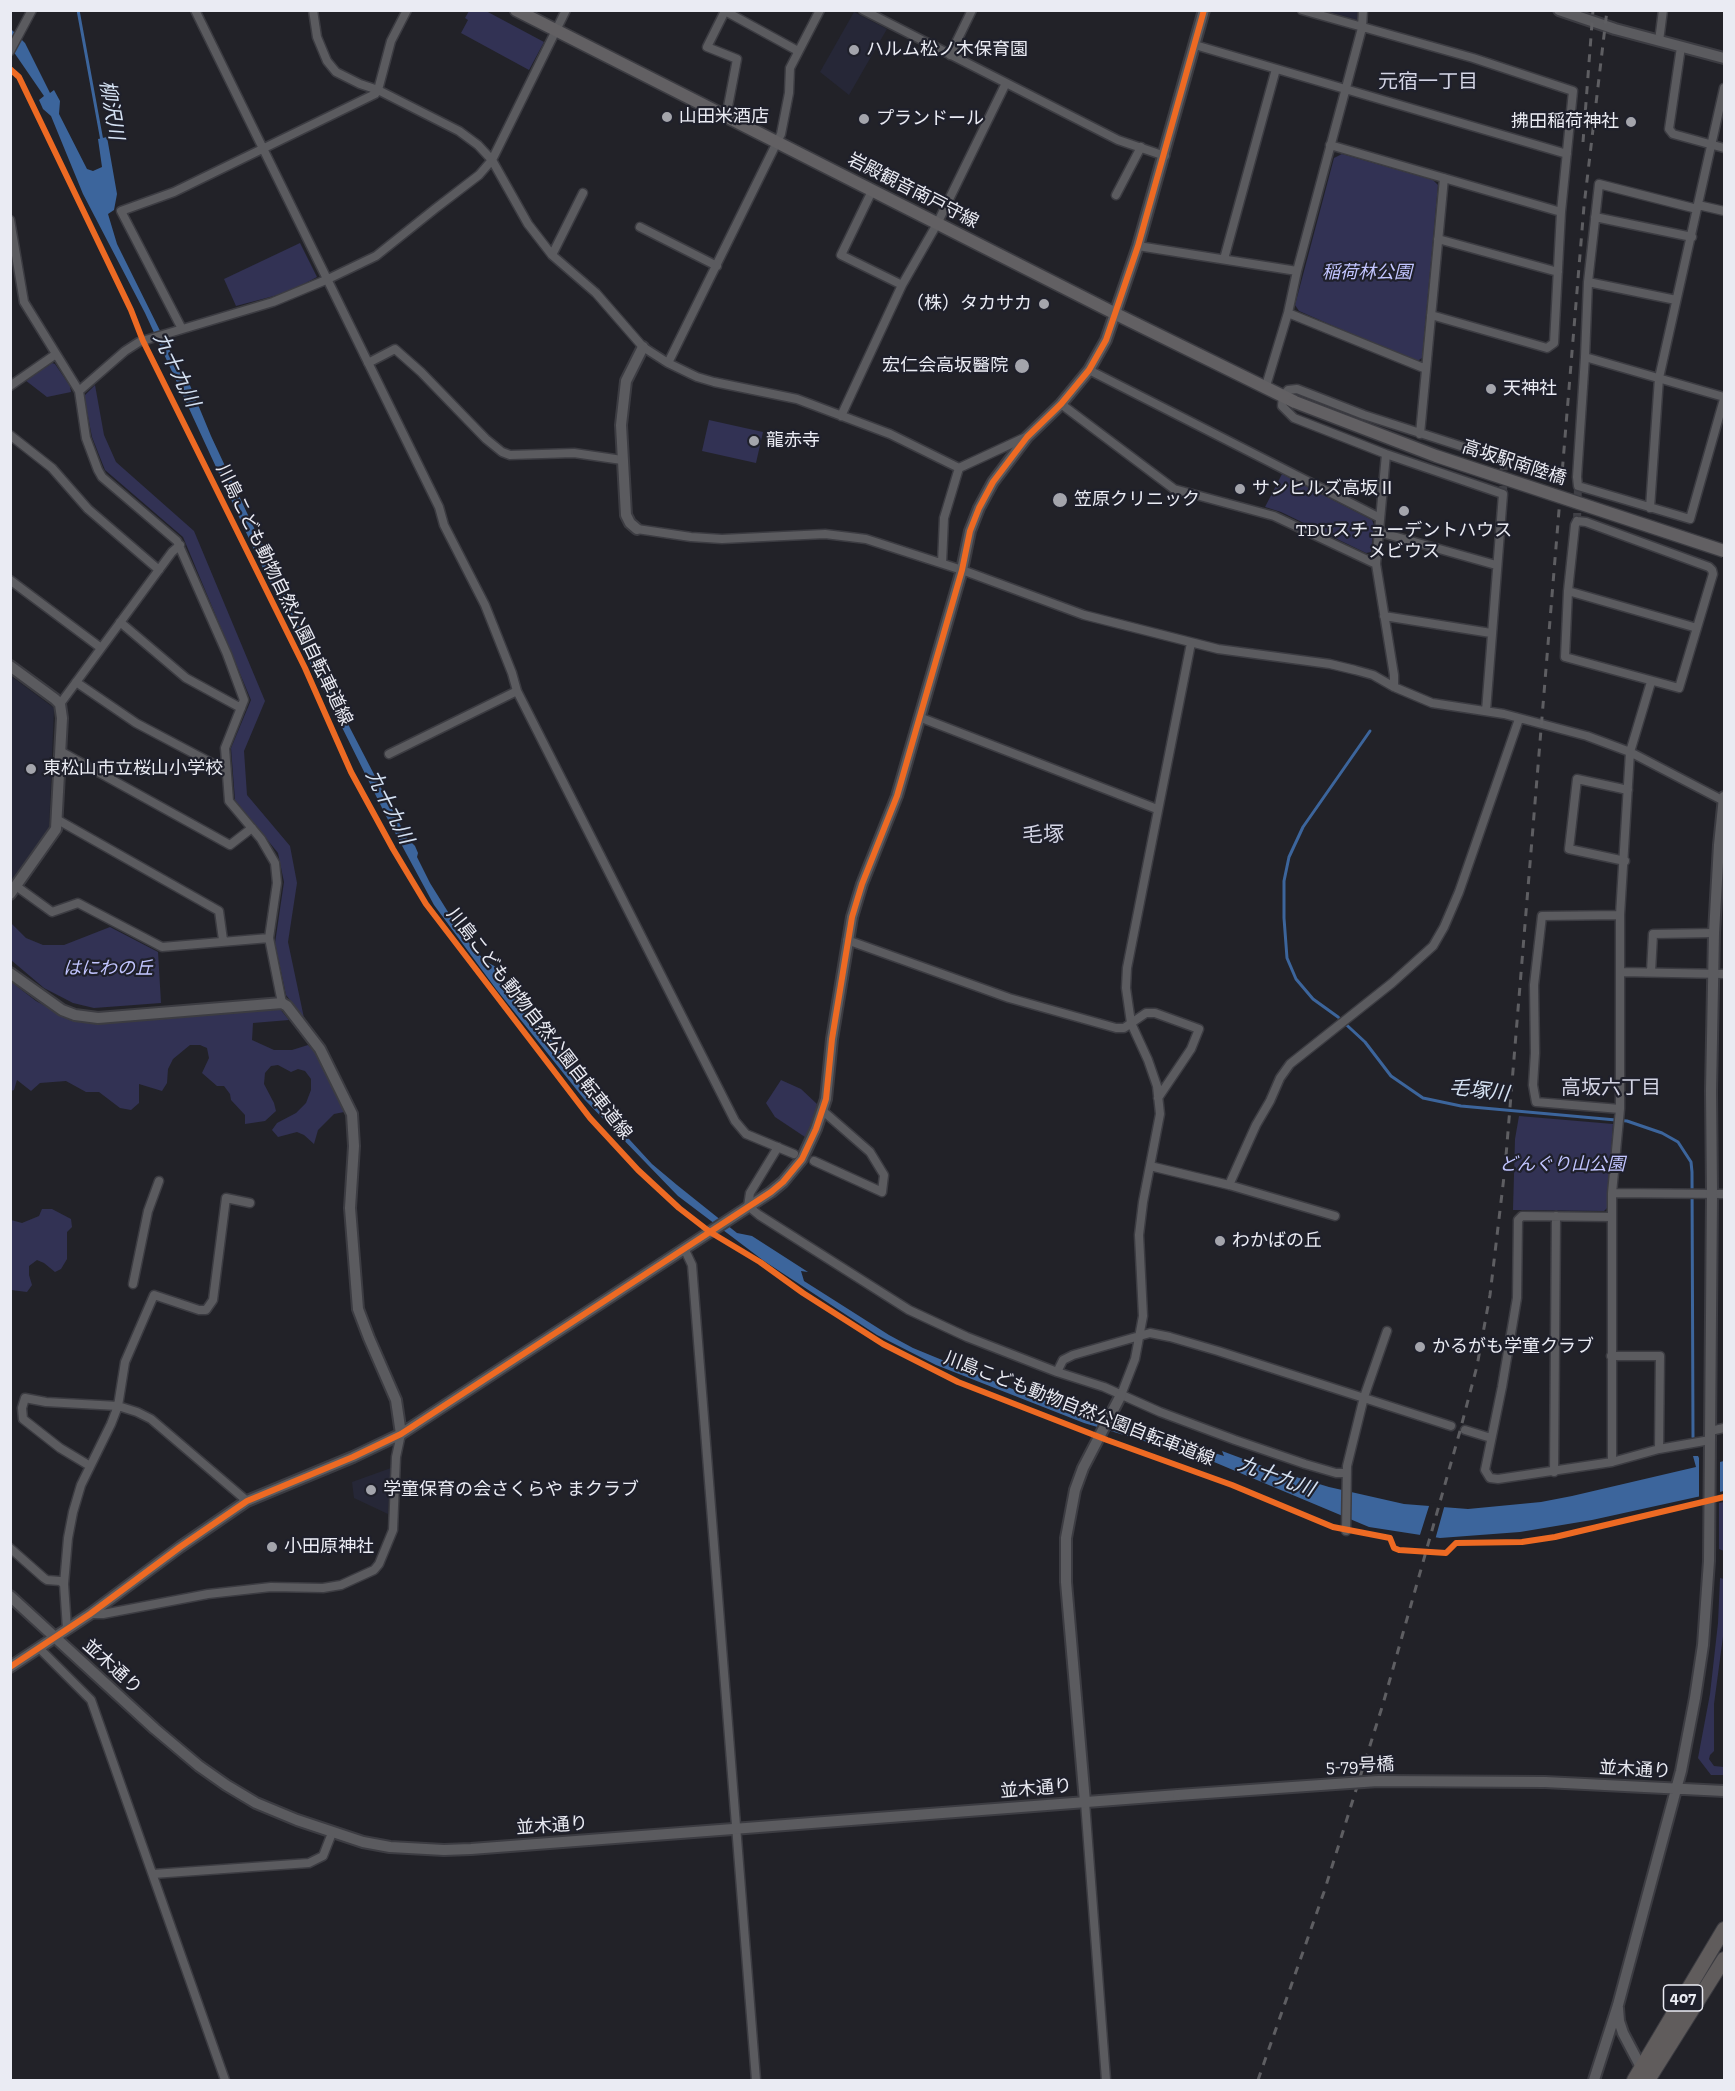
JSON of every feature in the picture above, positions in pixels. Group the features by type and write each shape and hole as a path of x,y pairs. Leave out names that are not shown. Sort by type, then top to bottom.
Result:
{"highway":[{"name":"407","path":"1645,2076 1725,1929"},
{"name":"407","path":"1634,2080 1645,2076 1725,1959"}],"main road":[{"name":"岩殿観音南戸守線","path":"516,10 937,224 1295,402"},
{"name":"高坂駅南陸橋","path":"1295,402 1436,456 1725,551"}],"street":[{"path":"10,51 32,10"},
{"path":"195,10 485,604 517,691 735,1121 746,1134 795,1154"},
{"path":"313,10 317,38 327,62 336,72 378,90 459,131 478,145 492,160 528,224 552,255 596,293 643,347 668,363 697,377 729,386 783,395 890,434 959,468"},
{"path":"180,330 121,211 174,192 375,94 390,41 407,10"},
{"path":"79,391 130,347 147,339 273,302 327,280 376,256 479,175 492,160 566,10"},
{"path":"668,363 781,134 789,93 790,68 820,10"},
{"path":"863,10 1118,140 1165,156"},
{"path":"950,55 972,10"},
{"path":"10,1667 90,1614 180,1547 247,1501 353,1457 401,1434 771,1192 797,1165 809,1146 823,1111 852,917 862,884 897,796 962,570 970,531 993,482 1027,437 1060,404 1089,370 1106,340 1165,156 1204,10"},
{"path":"1302,10 1473,58 1572,91 1561,212 1554,343 1547,348 1431,315"},
{"path":"1265,389 1288,314 1297,271 1362,28 1363,10"},
{"path":"1559,10 1659,41 1725,58"},
{"path":"1659,41 1663,10"},
{"path":"726,117 737,59 707,47 725,11 798,51"},
{"path":"1195,45 1567,154"},
{"path":"1681,47 1669,129 1673,134 1725,148"},
{"path":"1224,259 1276,69"},
{"path":"841,416 902,285 937,224 1006,83"},
{"path":"1650,508 1659,378 1725,88"},
{"path":"1330,145 1561,212"},
{"path":"1116,195 1141,147"},
{"path":"1420,434 1444,178"},
{"path":"1585,357 1725,398 1690,519 1578,486 1588,282 1599,184 1697,207 1725,211"},
{"path":"872,191 841,255 902,285"},
{"path":"552,255 584,193"},
{"path":"1595,217 1692,237"},
{"path":"10,220 24,302 79,391 86,438 98,470 102,477 180,545 228,654 244,700 225,748 225,770 229,801 267,847 275,863 277,882 269,938 282,1003"},
{"path":"640,227 717,266"},
{"path":"1438,239 1558,272"},
{"path":"1138,246 1297,271"},
{"path":"1588,282 1676,300"},
{"path":"1288,314 1426,369"},
{"path":"643,347 626,381 621,425 626,515 637,529 722,539 825,534 866,538 962,570 1075,612 1191,643 1236,652 1330,664 1373,675 1394,687 1432,703 1486,711 1587,736 1630,752 1724,800 1714,933 1719,973 1711,1092 1710,1440 1707,1605 1702,1657 1689,1733 1676,1788 1618,2005 1594,2080"},
{"path":"368,363 395,349 502,452 510,455 574,453 622,460"},
{"path":"11,385 56,354"},
{"path":"1089,370 1380,518"},
{"path":"1486,711 1503,494 1386,454 1294,417 1282,406 1283,396 1288,390 1297,389 1364,415 1504,460"},
{"path":"1060,404 1174,489 1274,516 1376,564"},
{"path":"10,435 52,468 88,509 159,570"},
{"path":"942,563 944,518 959,468 1027,437"},
{"path":"1386,454 1376,564 1395,675 1394,687"},
{"path":"1577,521 1586,522 1709,567 1713,574 1679,688 1565,657 1568,591 1577,521"},
{"path":"1379,532 1496,565"},
{"path":"60,704 172,552 180,545"},
{"path":"10,580 101,648"},
{"path":"1568,591 1697,628"},
{"path":"1384,616 1491,633"},
{"path":"120,621 186,678 241,708"},
{"path":"1106,2080 1066,1582 1065,1538 1075,1490 1100,1433 1129,1378 1143,1316 1139,1235 1160,1114 1157,1086 1131,1023 1126,988 1157,809 1191,643"},
{"path":"10,666 60,704 62,717 57,820 52,837 13,890 52,912 78,903 162,947 223,940 269,938"},
{"path":"76,682 136,723 225,770"},
{"path":"1612,1462 1611,1217 1620,1109 1620,915 1630,752 1651,682"},
{"path":"389,754 517,691"},
{"path":"920,717 1157,809"},
{"path":"1229,1185 1256,1125 1280,1078 1290,1064 1302,1052 1392,984 1433,946 1459,892 1519,719"},
{"path":"60,751 230,845 252,828"},
{"path":"1625,861 1569,849 1578,779 1628,790"},
{"path":"57,820 219,910 223,940"},
{"path":"1620,915 1542,916 1534,985 1533,1085 1536,1102 1620,1109"},
{"path":"1651,972 1653,934 1714,933"},
{"path":"847,940 1020,1001 1116,1028 1124,1028 1146,1013 1155,1013 1198,1029 1191,1049 1158,1098"},
{"path":"1621,972 1719,973"},
{"path":"10,973 62,1010 75,1015 98,1018 282,1003 287,1006 320,1049 352,1114 354,1146 350,1208 358,1309 396,1400 401,1434 396,1457 393,1530 379,1564 374,1570 341,1585 323,1588 271,1587 208,1594 103,1614 90,1614"},
{"path":"814,1161 882,1192 884,1175 870,1152 823,1111"},
{"path":"746,1208 750,1193 778,1148"},
{"path":"1150,1166 1229,1185 1335,1216"},
{"path":"133,1284 148,1211 159,1181"},
{"path":"1612,1193 1725,1194"},
{"path":"67,1629 63,1584 73,1512 90,1466 118,1406 125,1362 154,1295 199,1310 206,1310 213,1300 226,1198 250,1203"},
{"path":"746,1208 909,1310 967,1337 1057,1372 1104,1387 1120,1396 1235,1440 1305,1464 1346,1475"},
{"path":"1611,1217 1522,1216 1518,1220 1517,1298 1485,1470 1490,1478 1554,1472 1612,1462 1659,1449 1710,1440 1725,1428"},
{"path":"1554,1472 1556,1216"},
{"path":"684,1248 692,1265 756,2080"},
{"path":"1346,1529 1346,1475 1364,1397 1387,1331"},
{"path":"1057,1372 1063,1360 1073,1355 1149,1333 1170,1337 1451,1426"},
{"path":"1611,1356 1660,1356 1659,1449"},
{"path":"90,1466 60,1448 23,1419 22,1408 25,1398 46,1402 118,1406 151,1419 247,1501"},
{"path":"1465,1430 1491,1438"},
{"path":"10,1548 44,1578 60,1581 63,1584"},
{"name":"並木通り","path":"10,1596 155,1730 226,1785 256,1803 332,1833 390,1847 444,1850 1178,1795"},
{"path":"40,1649 91,1700 225,2080"},
{"name":"5-79号橋","path":"1178,1795 1378,1781 1545,1782"},
{"name":"並木通り","path":"1545,1782 1725,1791"},
{"path":"153,1874 309,1863 323,1856 332,1833"},
{"path":"1618,2005 1619,2021 1623,2033 1645,2076"}],"shaded area":[{"path":"1325,11 1357,11 1357,20"},
{"name":"ハルム松ノ木保育園","path":"854,12 887,29 849,95 820,72"},
{"name":"東松山市立桜山小学校","path":"11,676 54,708 49,829 11,881"},
{"name":"学童保育の会さくらや まクラブ","path":"391,1468 388,1514 354,1498 352,1482"}],"green space":[{"path":"469,11 486,11 544,42 529,70 461,33 468,20 465,18"},
{"name":"稲荷林公園","path":"1342,154 1433,180 1438,185 1422,358 1416,362 1299,311 1295,305 1334,158"},
{"path":"300,243 317,277 289,292 236,306 224,279"},
{"path":"52,363 70,386 71,392 47,397 25,380"},
{"path":"95,385 104,435 116,462 194,531 265,701 244,751 247,795 290,846 297,883 288,942 304,1018 286,995 275,943 284,882 278,853 235,800 231,748 251,700 183,537 105,470 92,437 84,396"},
{"path":"709,420 763,432 756,463 702,451"},
{"path":"1282,474 1372,520 1374,525 1371,552 1366,553 1281,512 1265,507"},
{"name":"はにわの丘","path":"11,923 26,938 43,945 64,945 110,927 158,952 161,1003 94,1008 73,1003 44,988 11,960"},
{"path":"10,981 36,1001 69,1019 97,1024 280,1009 289,1020 253,1023 252,1040 274,1050 292,1050 308,1045 315,1052 335,1086 344,1112 334,1114 318,1130 314,1144 297,1132 278,1137 272,1130 277,1123 296,1113 306,1103 311,1090 311,1079 305,1071 298,1069 291,1072 278,1065 271,1066 265,1073 264,1084 276,1111 265,1121 245,1124 245,1115 231,1100 224,1086 217,1086 202,1073 209,1058 207,1048 200,1045 190,1045 173,1059 168,1069 167,1083 162,1091 139,1084 139,1103 131,1110 120,1108 99,1092 86,1092 66,1081 40,1083 31,1091 17,1080 14,1090 11,1091"},
{"path":"781,1080 801,1089 817,1104 815,1117 805,1137 775,1117 766,1103"},
{"name":"どんぐり山公園","path":"1519,1116 1613,1124 1607,1208 1604,1211 1513,1210 1515,1139"},
{"path":"42,1209 52,1209 71,1219 72,1227 67,1232 67,1259 61,1269 55,1272 37,1260 29,1266 32,1285 27,1292 11,1290 11,1220 22,1223 39,1216"},
{"path":"1724,1502 1724,1551 1719,1549 1719,1503"},
{"path":"1720,1578 1724,1579 1724,1629 1714,1704 1714,1751 1709,1759 1714,1766 1724,1767 1724,1775 1711,1775 1698,1758 1710,1694 1718,1623"}],"water":[{"name":"九十九川","path":"10,28 25,43 50,93 54,90 60,101 59,114 87,169 93,171 102,167 98,139 107,137 117,194 114,210 108,214 117,244 177,365 187,378 255,530 339,697 336,699 407,838 415,846 417,857 430,883 463,936 485,961 496,967 496,974 524,1004 586,1081 582,1084 585,1091 652,1164 737,1233 752,1236 808,1272 801,1271 804,1281 889,1335 913,1348 1015,1390 1095,1418 1117,1417 1170,1439 1224,1456 1222,1451 1329,1487 1404,1504 1468,1509 1541,1502 1696,1467 1693,1456 1698,1456 1703,1466 1724,1461 1724,1491 1592,1520 1520,1532 1440,1538 1369,1527 1214,1462 1084,1423 936,1365 877,1335 764,1261 678,1196 584,1099 496,989 434,905 386,816 257,556 145,313 83,194 51,116 43,109 39,100 44,96 11,48"}],"pier":[{"path":"1699,1453 1704,1463 1720,1459 1720,1495 1699,1500"},
{"path":"1430,1503 1445,1504 1435,1540 1419,1538"}],"waterway":[{"name":"柳沢川","path":"78,10 102,141"},
{"name":"毛塚川","path":"1370,731 1303,827 1289,857 1284,881 1284,918 1287,958 1296,979 1313,999 1338,1017 1365,1042 1391,1076 1423,1098 1461,1106 1627,1121 1662,1133 1678,1142 1691,1162 1692,1172 1693,1437"}],"tunnel":[{"path":"1503,494 1504,460"},
{"path":"1577,521 1578,486"}],"railway":[{"path":"1583,142 1593,10"},
{"path":"1258,2080 1324,1892 1383,1704 1460,1431 1477,1366 1490,1295 1505,1168 1584,206 1607,10"}],"cycle path":[{"path":"10,1667 90,1614 180,1547 247,1501 353,1457 401,1434 771,1192 783,1182 802,1159 816,1129 826,1099 832,1039 852,917 862,884 897,796 962,570 970,531 993,482 1027,437 1061,404 1089,370 1106,340 1138,246 1204,10"},
{"name":"川島こども動物自然公園自転車道線","path":"10,69 19,77 131,310 143,341 305,668 351,772 393,849 426,904 590,1118 638,1170 679,1208 710,1232 760,1262 803,1293 883,1344 958,1382 1107,1440 1232,1485 1333,1527 1390,1538 1394,1548 1399,1550 1446,1553 1456,1543 1522,1542 1555,1537 1724,1497"}],"place":[{"name":"ハルム松ノ木保育園","path":"854,50"},
{"name":"山田米酒店","path":"667,117"},
{"name":"プランドール","path":"864,119"},
{"name":"拂田稲荷神社","path":"1631,122"},
{"name":"（株）タカサカ","path":"1044,304"},
{"name":"宏仁会高坂醫院","path":"1022,366"},
{"name":"天神社","path":"1491,389"},
{"name":"龍赤寺","path":"754,441"},
{"name":"サンヒルズ高坂Ⅱ","path":"1240,489"},
{"name":"笠原クリニック","path":"1060,500"},
{"name":"TDUスチューデントハウス メビウス","path":"1404,511"},
{"name":"東松山市立桜山小学校","path":"31,769"},
{"name":"わかばの丘","path":"1220,1241"},
{"name":"かるがも学童クラブ","path":"1420,1347"},
{"name":"学童保育の会さくらや まクラブ","path":"371,1490"},
{"name":"小田原神社","path":"272,1547"}],"district":[{"name":"元宿一丁目","path":"1428,82"},
{"name":"毛塚","path":"1043,835"},
{"name":"高坂六丁目","path":"1611,1088"}]}
